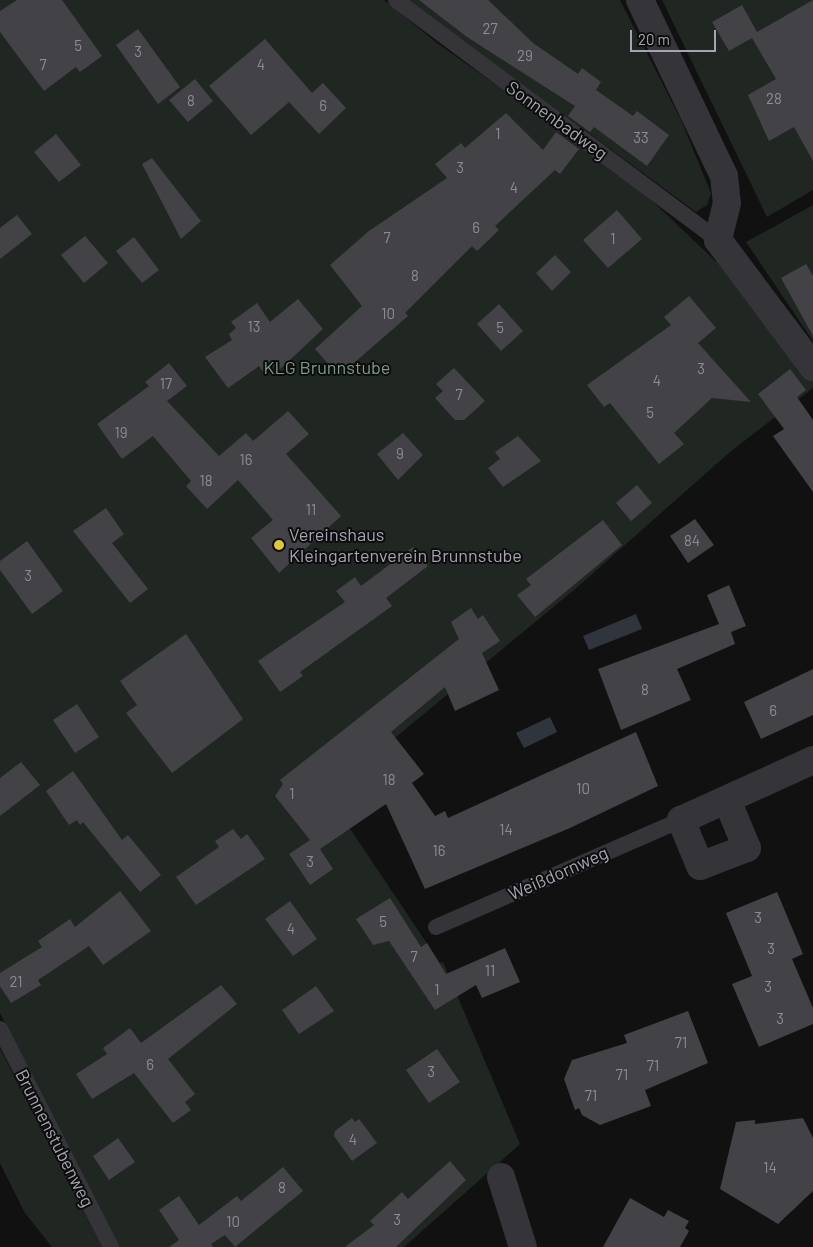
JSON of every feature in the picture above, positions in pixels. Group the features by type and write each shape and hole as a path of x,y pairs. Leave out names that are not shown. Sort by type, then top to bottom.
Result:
{"street":[{"path":"640,0 724,176 727,203 718,240 813,367"},
{"name":"Weißdornweg","path":"680,820 813,760"},
{"path":"680,820 700,866 747,848 727,800"},
{"path":"501,1177 523,1247"}],"lane":[{"name":"Sonnenbadweg","path":"396,0 718,240"},
{"name":"Weißdornweg","path":"436,927 680,820"},
{"name":"Brunnenstubenweg","path":"0,1029 111,1247"}],"green space":[{"name":"KLG Brunnstube","path":"0,0 384,0 437,43 628,178 765,308 813,379 813,388 730,452 574,590 327,794 440,963 443,962 520,1144 404,1247 118,1247 0,1013"},
{"path":"407,0 620,0 681,120 711,193 707,205 696,212"},
{"path":"662,0 813,0 813,190 767,217"},
{"path":"813,205 813,341 746,242"},
{"path":"0,1048 102,1247 52,1247 25,1213 0,1163"}],"shaded area":[{"path":"636,614 642,629 589,650 583,636"},
{"path":"550,717 557,732 524,748 516,733"}],"building":[{"path":"17,0 62,0 102,56 80,72 76,67 44,91 0,32 0,11"},
{"path":"419,0 488,0 533,43 578,74 582,68 601,82 596,90 633,116 637,111 669,135 647,166 594,127 590,132 568,116 575,106 467,37"},
{"path":"813,0 813,161 794,127 769,141 748,95 776,79 752,38 729,51 712,22 742,5 757,32"},
{"path":"138,29 180,87 158,104 116,45"},
{"path":"265,39 312,93 323,83 346,108 319,134 289,102 251,135 209,86"},
{"path":"195,79 213,101 188,122 169,100"},
{"path":"506,113 543,150 556,132 579,149 560,174 555,170 495,226 499,230 477,251 472,246 405,313 408,316 339,376 315,349 362,306 330,265 369,231 447,178 435,164 461,143 465,148"},
{"path":"56,134 81,165 59,182 34,152"},
{"path":"152,158 201,221 181,239 142,164"},
{"path":"617,210 642,239 608,268 583,240"},
{"path":"17,215 32,234 0,259 0,228"},
{"path":"85,236 108,263 84,283 61,255"},
{"path":"134,237 159,270 142,283 116,251"},
{"path":"555,255 571,272 552,291 536,273"},
{"path":"806,264 813,276 813,336 781,278"},
{"path":"689,296 716,328 698,343 751,402 712,398 674,433 684,444 659,464 610,403 604,407 587,385 671,325 664,317"},
{"path":"298,299 323,329 278,371 272,365 263,372 259,366 228,388 205,357 232,340 229,334 236,328 231,322 257,303 270,322"},
{"path":"499,304 523,331 501,351 477,324"},
{"path":"169,363 187,386 167,401 219,456 246,433 253,441 288,411 309,434 286,454 341,516 279,573 251,538 273,520 238,480 207,509 186,486 191,481 153,436 122,459 97,424 149,386 145,382"},
{"path":"454,368 485,401 464,420 455,420 435,398 443,391 436,384"},
{"path":"790,369 806,390 797,397 813,420 813,492 773,436 784,429 758,394"},
{"path":"403,433 423,455 398,480 377,454"},
{"path":"518,436 541,461 503,487 488,468 500,459 495,452"},
{"path":"637,485 652,503 631,521 616,503"},
{"path":"106,508 124,534 112,543 148,589 130,603 73,531"},
{"path":"695,519 714,545 688,563 670,536"},
{"path":"603,520 622,545 535,617 517,595 531,585 526,579"},
{"path":"27,541 63,591 32,614 0,570 0,561"},
{"path":"413,547 428,566 386,598 392,606 300,672 303,676 280,692 258,661 345,602 336,591 355,577 361,586"},
{"path":"729,585 746,626 731,632 735,644 677,669 691,700 621,730 598,669 719,624 707,595"},
{"path":"471,608 478,619 483,615 500,641 482,653 499,690 455,711 445,687 391,732 424,774 412,783 435,816 445,811 448,818 636,732 658,786 570,828 425,889 386,804 320,849 333,869 310,885 289,854 310,840 275,796 283,784 280,780 459,639 451,622"},
{"path":"186,634 243,719 172,773 126,713 137,705 120,681"},
{"path":"813,669 813,715 761,739 744,702"},
{"path":"77,704 99,737 75,753 53,720"},
{"path":"21,762 40,785 0,816 0,778"},
{"path":"73,771 122,840 128,835 161,875 140,892 83,822 80,825 77,820 69,825 46,791"},
{"path":"233,829 241,839 247,834 265,859 196,905 176,877 219,847 215,841"},
{"path":"120,891 151,931 103,965 89,946 38,980 41,985 11,1003 0,986 0,973 42,947 38,941 70,919 75,927"},
{"path":"777,892 803,954 792,959 813,1008 813,1024 759,1047 732,984 752,976 726,913"},
{"path":"390,898 421,947 427,943 446,974 505,948 520,982 482,998 476,985 435,1010 389,941 373,945 356,919"},
{"path":"290,901 317,939 293,956 265,919"},
{"path":"221,985 237,1004 168,1059 195,1094 185,1102 191,1110 173,1123 134,1073 92,1099 76,1074 107,1054 103,1048 130,1028 141,1043"},
{"path":"316,986 334,1011 299,1034 282,1010"},
{"path":"688,1011 708,1063 645,1090 651,1106 600,1125 582,1115 579,1108 575,1110 564,1079 572,1060 627,1043 624,1035"},
{"path":"437,1049 460,1082 429,1103 406,1070"},
{"path":"352,1118 355,1122 359,1119 377,1143 352,1161 334,1136 335,1131"},
{"path":"803,1118 813,1138 813,1191 778,1224 720,1189 736,1122 755,1120 755,1124"},
{"path":"118,1138 135,1162 109,1180 93,1156"},
{"path":"450,1161 466,1180 396,1247 345,1247 374,1225 370,1221 402,1192 408,1199"},
{"path":"283,1167 303,1191 235,1247 225,1235 211,1244 213,1247 169,1247 179,1240 159,1210 179,1196 199,1225 237,1196 241,1201"},
{"path":"630,1198 664,1217 668,1210 689,1221 685,1228 689,1231 680,1247 603,1247"}],"place":[{"name":"Vereinshaus Kleingartenverein Brunnstube","path":"279,545"}]}
